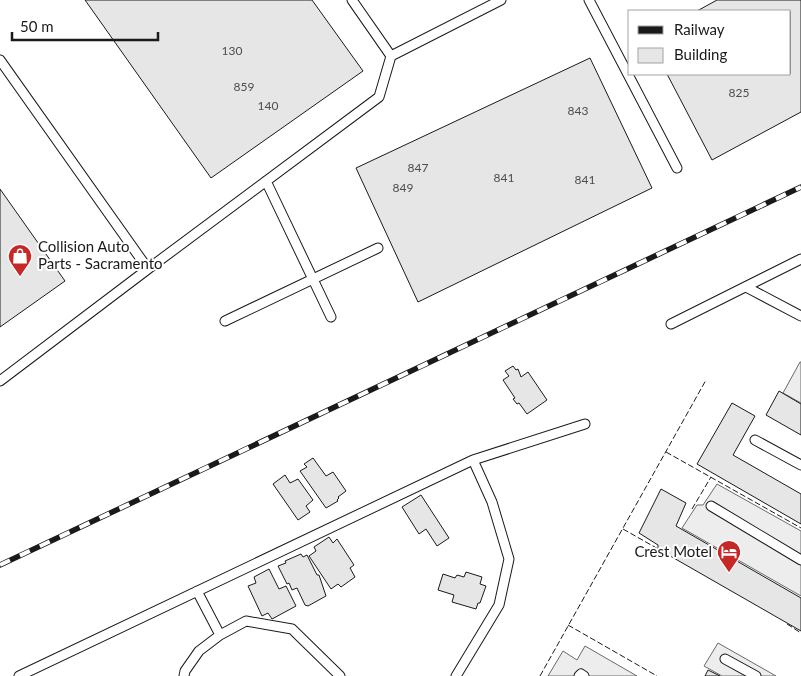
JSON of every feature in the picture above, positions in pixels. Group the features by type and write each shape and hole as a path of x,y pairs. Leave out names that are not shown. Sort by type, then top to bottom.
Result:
{"lane":[{"path":"352,0 391,56"},
{"path":"0,381 379,97 391,56 501,0"},
{"path":"589,0 628,74"},
{"path":"0,60 148,269"},
{"path":"628,75 677,168"},
{"path":"266,181 331,317"},
{"path":"225,321 378,248"},
{"path":"671,324 801,259"},
{"path":"746,287 801,316"},
{"path":"19,676 473,460 585,424"},
{"path":"755,440 801,465"},
{"path":"456,676 499,605 509,559 492,502 473,460"},
{"path":"711,506 801,560"},
{"path":"198,591 220,635"},
{"path":"184,676 185,671 199,651 220,635 246,621 292,630 340,676"},
{"path":"726,659 756,676"},
{"path":"579,676 581,674 584,676"}],"shaded area":[{"path":"801,362 801,403 783,393"},
{"path":"717,484 801,531 801,596 682,528 697,505 703,505"},
{"path":"718,643 776,676 722,676 704,666"},
{"path":"585,646 637,676 548,676 563,651 577,660"}],"building":[{"path":"85,0 312,0 363,71 211,178"},
{"path":"717,0 801,0 801,112 712,160 668,75 791,75 791,10 699,10"},
{"path":"590,58 652,188 418,302 356,168"},
{"path":"0,189 65,281 0,327"},
{"path":"513,366 516,370 518,369 521,377 528,372 547,400 527,414 519,403 517,404 513,399 515,398 503,380 509,376 505,371"},
{"path":"779,391 801,404 801,435 766,415"},
{"path":"732,403 755,416 733,455 801,494 801,524 697,464"},
{"path":"313,458 326,476 333,472 346,491 338,497 338,501 326,508 300,471 307,467 304,464"},
{"path":"285,475 290,483 298,479 313,500 306,506 310,512 298,520 273,484"},
{"name":"Crest Motel","path":"661,489 686,503 676,526 801,598 801,631 658,549 658,545 639,533"},
{"path":"421,495 449,538 437,546 426,529 419,534 402,507"},
{"path":"329,537 333,543 337,539 354,565 350,568 355,577 341,587 338,584 331,589 309,556 316,551 314,547"},
{"path":"301,554 303,557 307,555 317,575 319,575 326,596 308,606 305,605 297,588 292,590 289,583 287,584 278,566"},
{"path":"269,569 279,589 286,586 296,606 272,619 268,613 262,616 248,586 256,583 254,577"},
{"path":"466,572 482,577 480,584 486,586 476,609 452,602 454,595 438,590 443,574 455,578 457,575 464,577"},
{"path":"708,670 720,676 705,676"}],"railway":[{"path":"0,565 801,187"}],"fence":[{"path":"540,676 706,380"},
{"path":"666,452 801,528"},
{"path":"692,509 711,477"},
{"path":"623,529 660,550"},
{"path":"787,624 801,633"},
{"path":"568,625 657,676"}],"place":[{"name":"Collision Auto Parts - Sacramento","path":"20,277"},
{"name":"Crest Motel","path":"729,573"}]}
